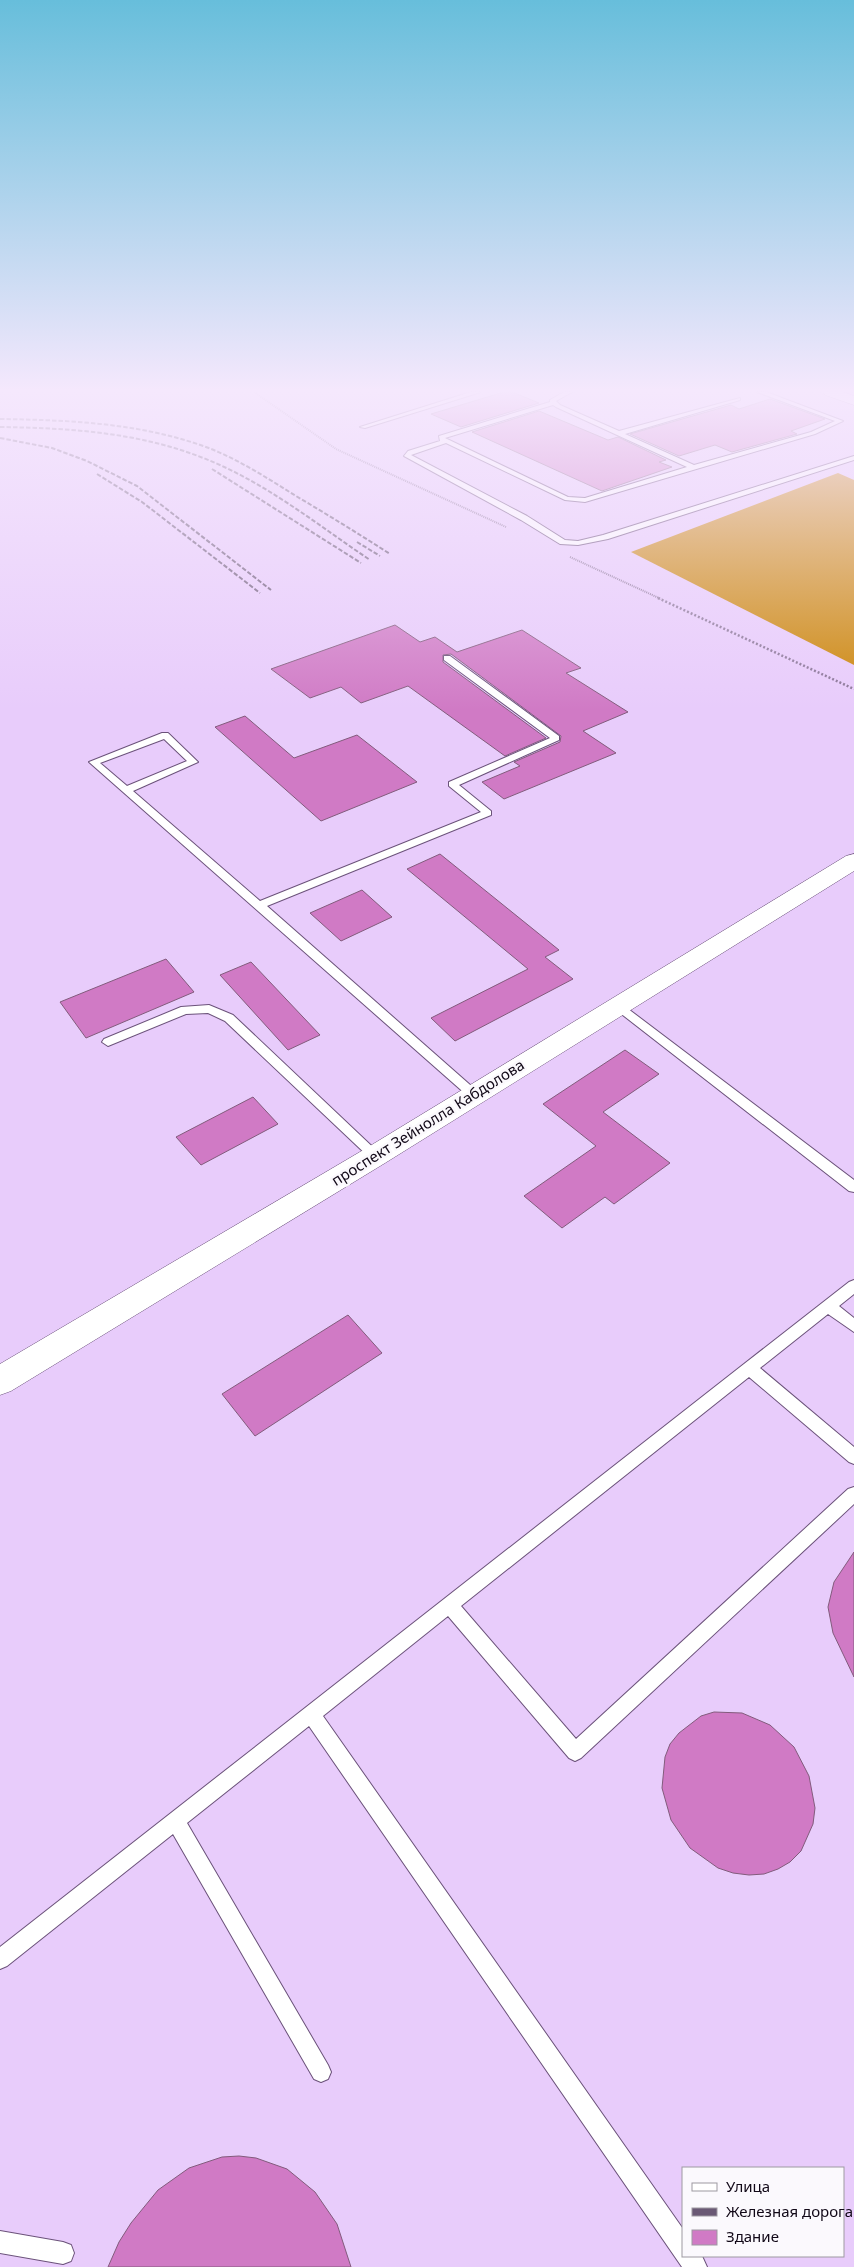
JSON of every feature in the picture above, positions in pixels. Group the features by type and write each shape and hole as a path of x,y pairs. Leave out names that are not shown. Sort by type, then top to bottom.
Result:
{"main road":[{"name":"проспект Зейнолла Кабдолова","path":"0,1381 375,1156 854,861"}],"lane":[{"path":"486,498 563,542 578,543 605,537 732,498"},
{"path":"562,498 567,500 585,500 592,498"},
{"path":"259,905 488,813 452,784 556,738 447,658"},
{"path":"126,790 193,762 165,734 94,762 473,1094"},
{"path":"619,1006 854,1187"},
{"path":"108,1042 186,1010 209,1009 229,1018 375,1156"},
{"path":"0,1959 854,1286"},
{"path":"828,1306 854,1326"},
{"path":"749,1368 854,1457"},
{"path":"448,1606 575,1752 854,1494"},
{"path":"311,1714 682,2247"},
{"path":"176,1821 321,2072"},
{"path":"0,2242 63,2253"}],"shaded area":[{"path":"773,498 854,498 854,665 631,552"}],"building":[{"path":"395,625 420,642 435,637 457,652 522,630 581,668 566,673 628,712 583,731 616,753 504,799 482,782 520,766 514,762 560,742 561,736 451,654 443,655 443,662 546,738 505,756 408,686 361,703 341,687 310,698 271,669"},
{"path":"245,716 294,758 357,735 417,782 321,821 215,727"},
{"path":"440,854 559,950 545,957 573,979 455,1041 431,1018 528,969 407,869"},
{"path":"362,890 392,917 341,941 310,913"},
{"path":"166,959 194,992 86,1038 60,1002"},
{"path":"251,962 320,1035 288,1050 220,975"},
{"path":"625,1050 659,1074 603,1112 670,1163 614,1204 605,1197 562,1228 524,1196 596,1146 543,1104"},
{"path":"253,1097 278,1124 201,1165 176,1137"},
{"path":"348,1315 382,1353 255,1436 222,1394"},
{"path":"854,1552 854,1677 833,1633 828,1607 834,1582"},
{"path":"714,1712 742,1713 770,1725 794,1747 809,1776 815,1808 813,1824 801,1851 790,1862 778,1869 764,1874 749,1875 733,1873 718,1868 690,1848 671,1820 662,1788 665,1757 670,1744 679,1733 701,1716"},
{"path":"222,2157 256,2158 287,2169 315,2192 337,2224 351,2267 108,2267 119,2242 131,2223 158,2190 189,2168"}],"railway":[{"path":"135,498 260,593"},
{"path":"152,498 271,590"},
{"path":"258,498 361,563"},
{"path":"279,498 370,560"},
{"path":"299,498 390,554"},
{"path":"357,542 380,556"}]}
